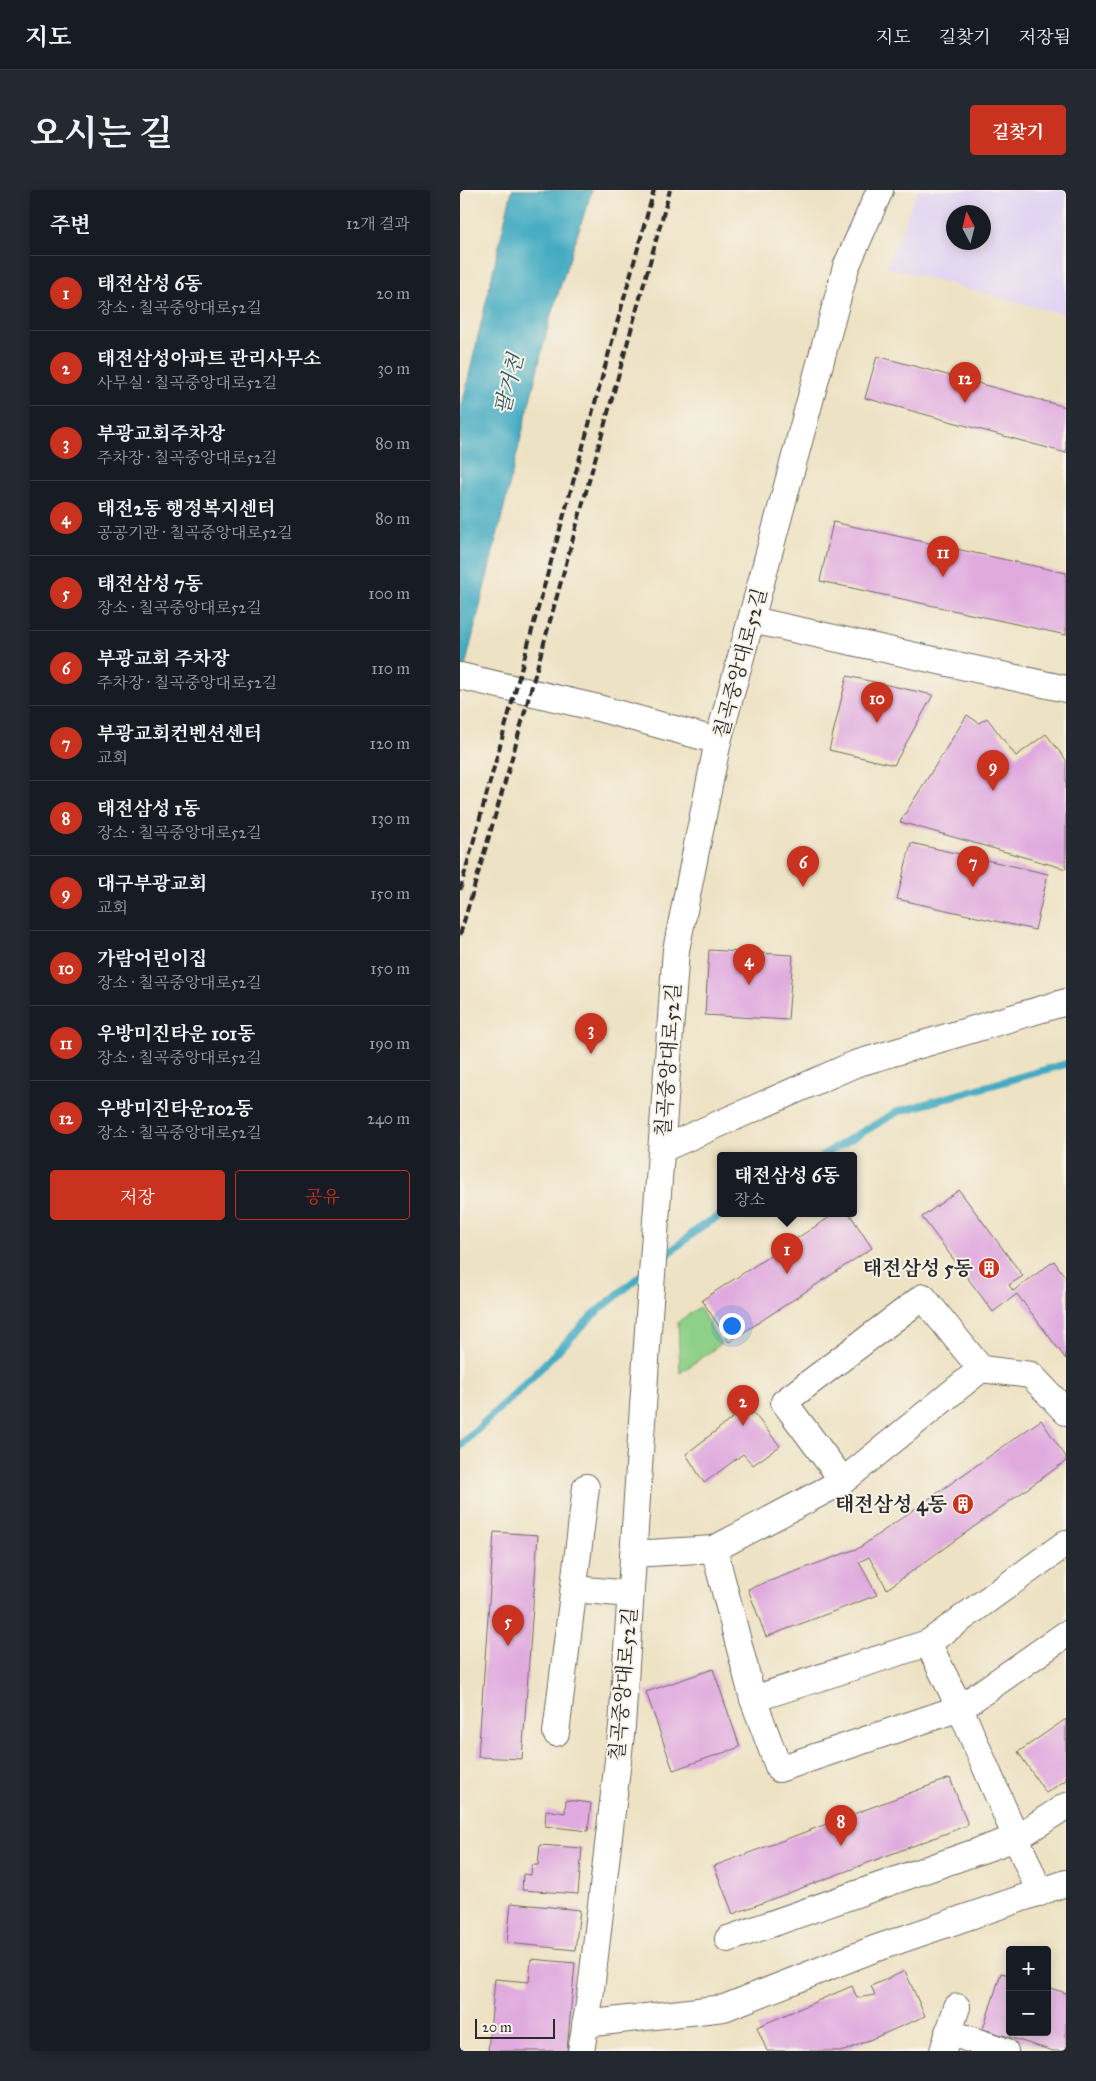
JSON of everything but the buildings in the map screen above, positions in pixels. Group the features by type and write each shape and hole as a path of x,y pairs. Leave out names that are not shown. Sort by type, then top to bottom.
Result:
{"street":[{"name":"칠곡중앙대로52길","path":"581,2051 586,2024 622,1726 649,1315 676,950 718,741 846,267 880,190"},
{"path":"752,620 1066,689"},
{"path":"460,676 598,708 718,741"},
{"path":"662,1149 855,1064 1066,1002"},
{"path":"843,1481 784,1402 923,1297 981,1368 1031,1374 1066,1412"},
{"path":"633,1554 714,1549 843,1481 981,1368"},
{"path":"556,1733 586,1487"},
{"path":"753,1699 928,1643 1066,1543"},
{"path":"714,1549 753,1699 779,1769 960,1708 1066,1634"},
{"path":"575,1589 630,1594"},
{"path":"928,1643 960,1708 1040,1893"},
{"path":"728,1939 1016,1838 1066,1806"},
{"path":"586,2024 724,2008 874,1948 1066,1883"},
{"path":"956,2007 946,2042 1005,2051"}],"shaded area":[{"path":"918,190 1066,190 1066,315 886,267"}],"green space":[{"path":"699,1307 721,1344 680,1373 678,1322"}],"water":[{"name":"팔거천","path":"512,190 592,190 550,318 460,688 460,414"}],"waterway":[{"path":"828,1152 897,1112 1066,1064"},
{"path":"660,1260 702,1226 718,1217"},
{"path":"460,1446 594,1314 645,1272"}],"railway":[{"path":"460,890 654,190"},
{"path":"460,935 508,772 670,190"}],"place":[{"name":"우방미진타운102동","path":"965,403"},
{"name":"우방미진타운 101동","path":"943,577"},
{"name":"가람어린이집","path":"877,723"},
{"name":"대구부광교회","path":"993,791"},
{"name":"부광교회 주차장","path":"803,887"},
{"name":"부광교회컨벤션센터","path":"973,887"},
{"name":"태전2동 행정복지센터","path":"749,985"},
{"name":"부광교회주차장","path":"591,1054"},
{"name":"태전삼성 5동","path":"989,1268"},
{"name":"태전삼성 6동","path":"787,1274"},
{"name":"태전삼성아파트 관리사무소","path":"743,1426"},
{"name":"태전삼성 4동","path":"963,1504"},
{"name":"태전삼성 7동","path":"508,1646"},
{"name":"태전삼성 1동","path":"841,1846"}]}
